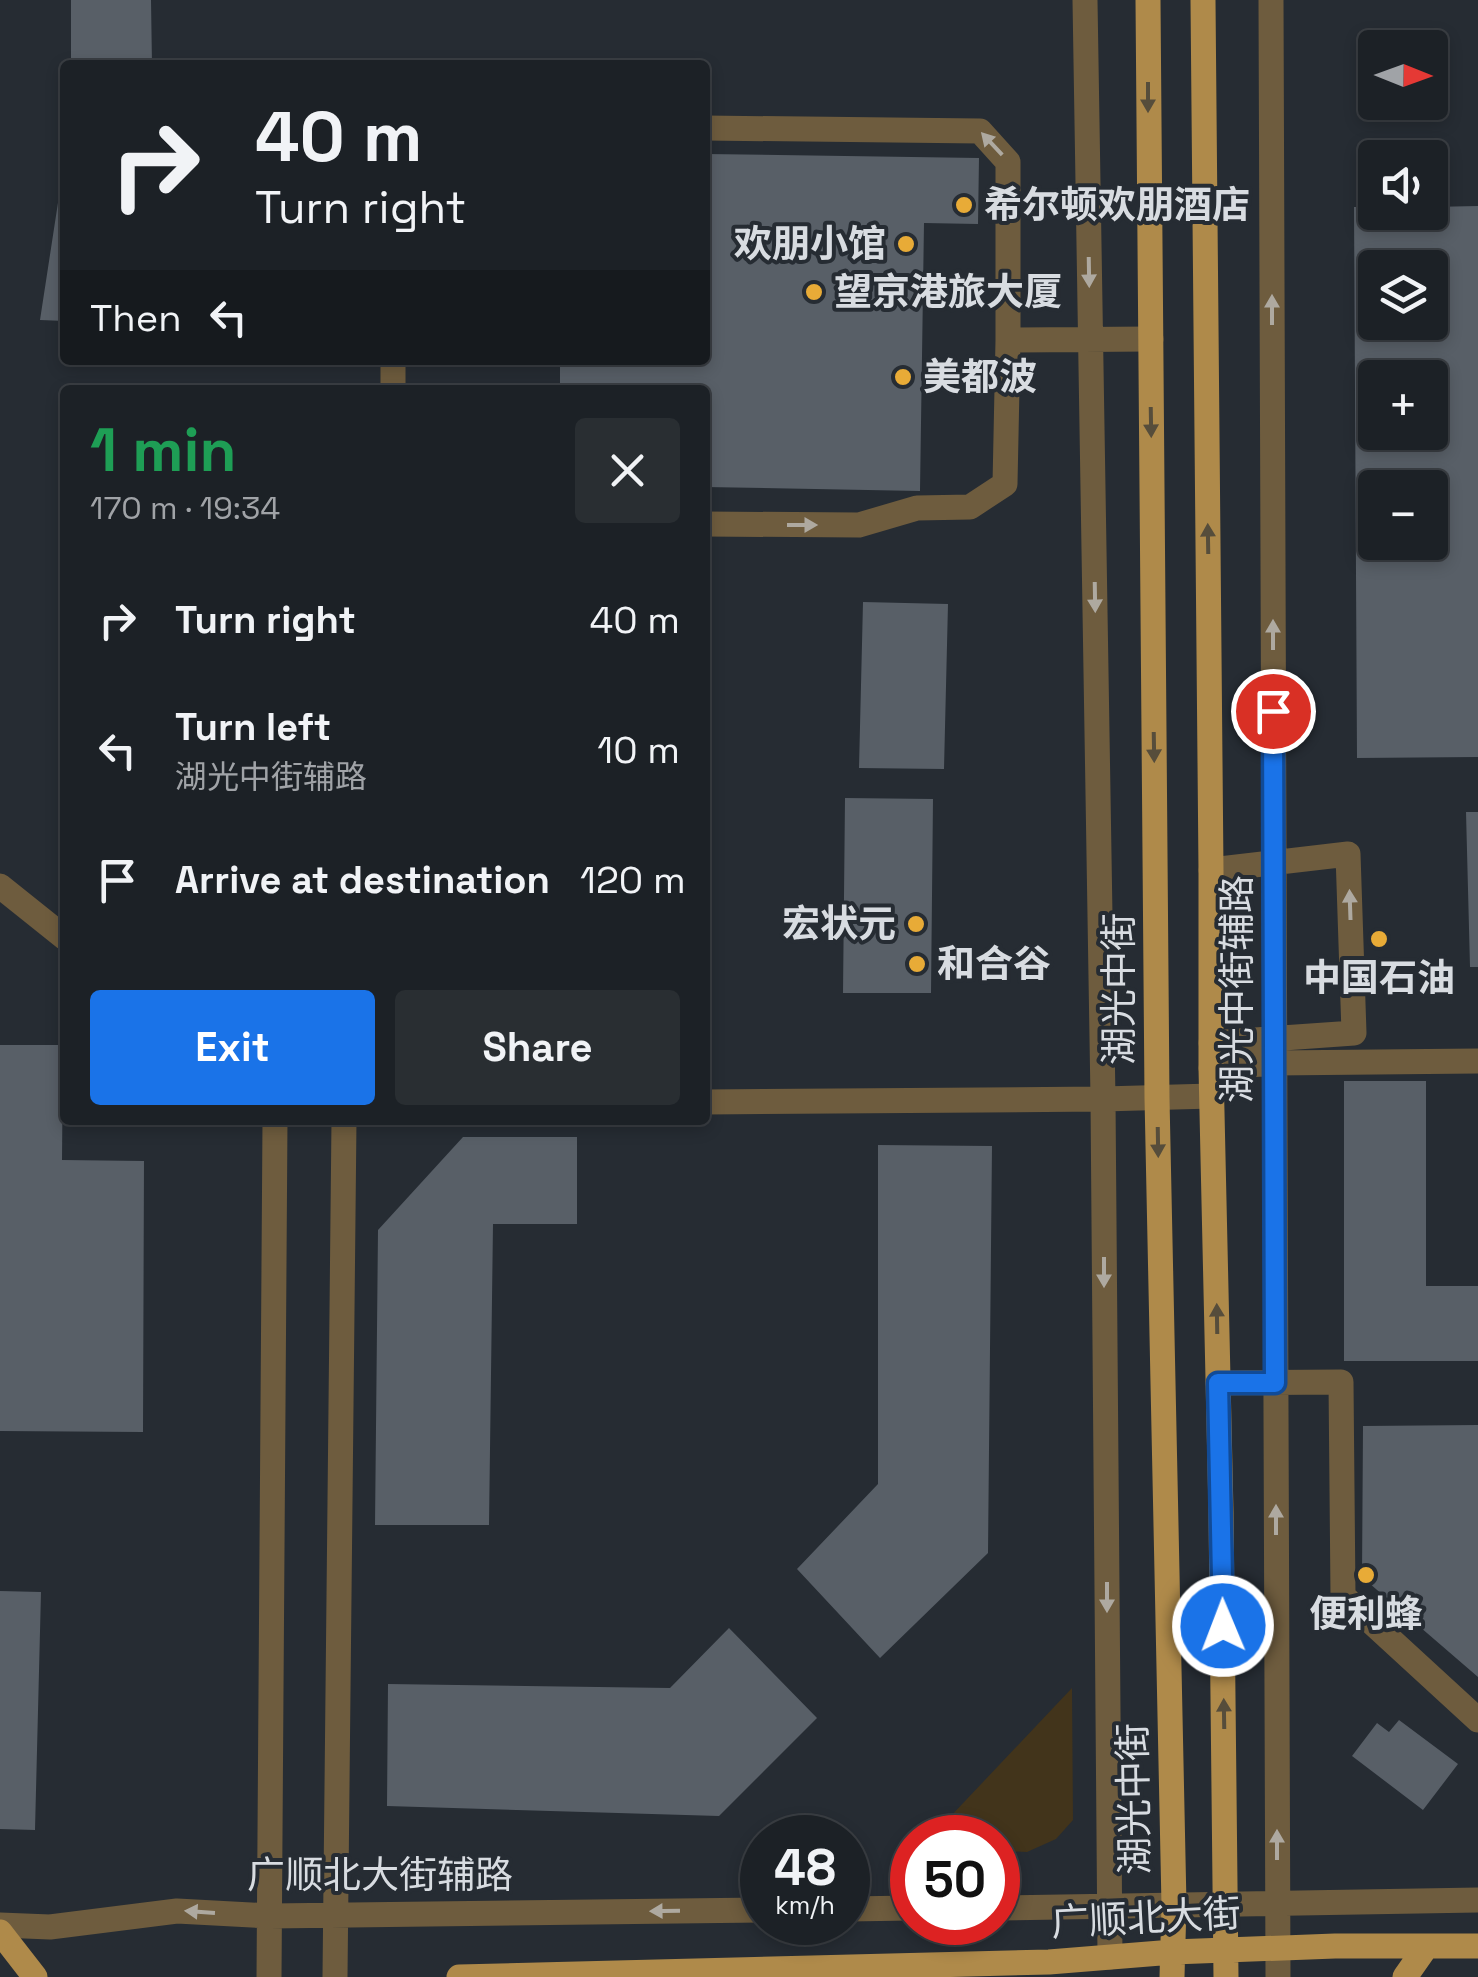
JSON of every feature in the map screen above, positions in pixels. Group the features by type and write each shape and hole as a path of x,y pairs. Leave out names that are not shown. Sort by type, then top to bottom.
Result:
{"main road":[{"name":"湖光中街","path":"1148,0 1157,1098 1174,1904 1172,1965"},
{"path":"1203,0 1211,1055 1226,1964"},
{"path":"0,1929 34,1977"},
{"name":"广顺北大街","path":"458,1977 1049,1962 1110,1957 1172,1965 1226,1964 1278,1948 1478,1946"},
{"path":"1405,1977 1426,1947"},
{"path":"943,1964 974,1977"}],"street":[{"path":"1085,0 1103,1099 1110,1957"},
{"name":"湖光中街辅路","path":"1271,0 1278,1977"},
{"path":"710,128 980,131 1008,162 1004,484 970,507 917,508 859,525 710,524"},
{"path":"1008,340 1150,339"},
{"path":"1211,870 1348,854 1354,1034 1274,1050 1211,1055"},
{"path":"0,886 60,934"},
{"path":"1274,1050 1478,1061"},
{"path":"710,1102 1212,1096"},
{"path":"269,1977 275,1125"},
{"path":"335,1977 344,1125"},
{"path":"1218,1383 1341,1382 1342,1596 1478,1720"},
{"path":"1020,1908 1478,1900"},
{"name":"广顺北大街辅路","path":"0,1929 50,1928 177,1910 270,1916 740,1910"}],"shaded area":[{"path":"1072,1688 1073,1820 1056,1839 1020,1852 1020,1815 952,1815"}],"building":[{"path":"71,0 151,0 152,60 71,60"},
{"name":"望京港旅大厦","path":"710,154 979,158 978,224 924,223 920,491 710,487 710,385 560,385 560,365 710,365"},
{"path":"60,190 60,321 40,320"},
{"path":"1478,206 1478,757 1357,758 1354,207 1358,207 1358,230 1448,230 1448,207"},
{"path":"863,602 948,604 944,769 859,768"},
{"path":"845,798 933,799 931,993 843,993"},
{"path":"1466,812 1478,812 1478,967 1470,967"},
{"path":"0,1045 60,1045 62,1160 144,1161 143,1432 0,1431"},
{"path":"1344,1081 1426,1081 1426,1286 1478,1286 1478,1361 1344,1361"},
{"path":"463,1137 577,1137 577,1224 493,1224 489,1525 375,1525 378,1230"},
{"path":"878,1145 992,1146 988,1553 880,1658 797,1569 878,1484"},
{"path":"1478,1425 1478,1677 1362,1577 1363,1426"},
{"path":"0,1591 41,1592 35,1830 0,1829"},
{"path":"729,1628 817,1718 719,1816 387,1806 388,1684 670,1688"},
{"path":"1399,1720 1458,1764 1423,1810 1352,1756 1377,1723 1389,1732"}],"place":[{"name":"希尔顿欢朋酒店","path":"964,205"},
{"name":"欢朋小馆","path":"906,244"},
{"name":"望京港旅大厦","path":"814,292"},
{"name":"美都波","path":"903,377"},
{"name":"宏状元","path":"916,924"},
{"name":"中国石油","path":"1379,939"},
{"name":"和合谷","path":"917,964"},
{"name":"便利蜂","path":"1366,1575"}],"route":[{"path":"1223,1626 1218,1383 1275,1383 1273,711"}]}
